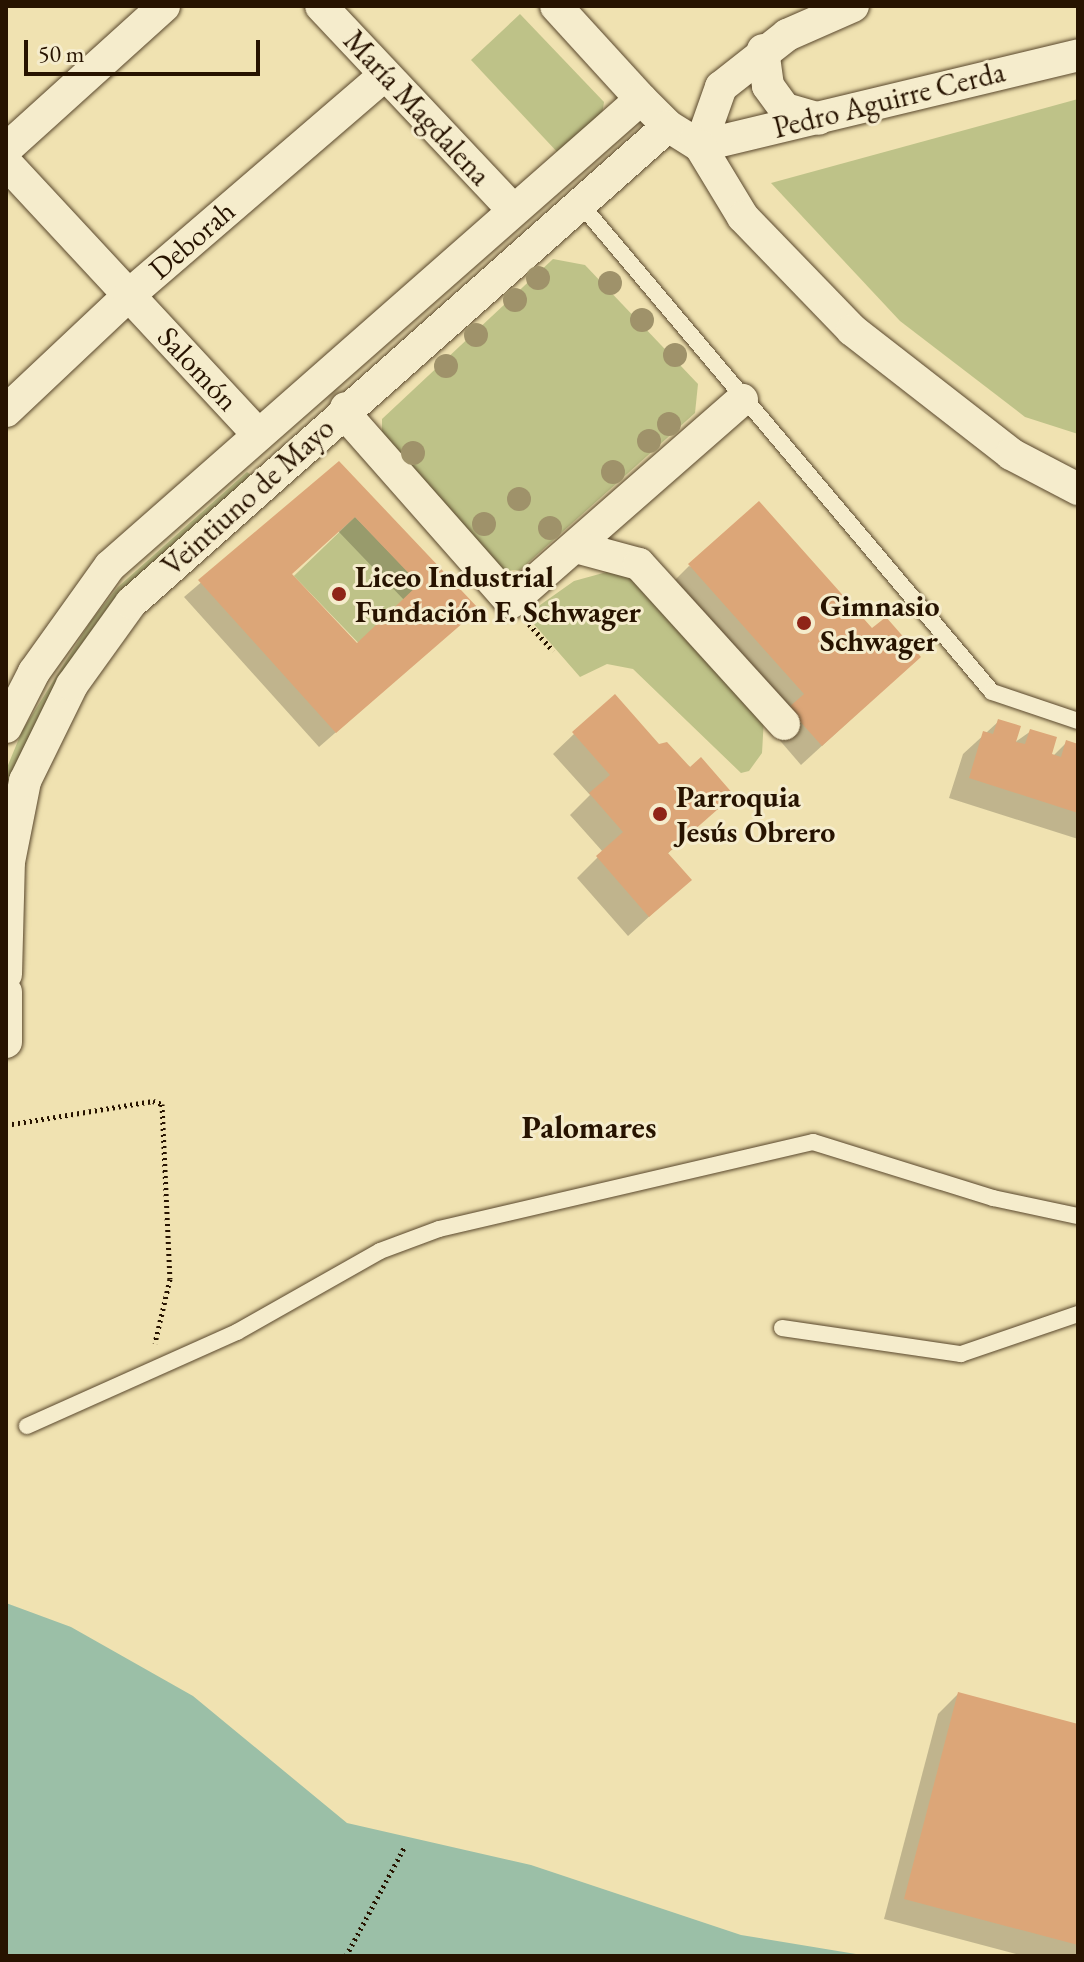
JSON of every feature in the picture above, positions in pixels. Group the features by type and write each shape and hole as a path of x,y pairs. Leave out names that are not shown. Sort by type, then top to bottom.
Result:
{"street":[{"path":"6,149 164,6"},
{"name":"María Magdalena","path":"321,6 513,210"},
{"path":"556,6 668,126 700,146 743,217 852,330 1011,454 1078,489"},
{"path":"700,146 721,87 763,50 853,6"},
{"path":"763,50 768,86 785,109 819,119"},
{"name":"Pedro Aguirre Cerda","path":"700,146 1078,55"},
{"name":"Deborah","path":"6,411 129,295 384,76"},
{"name":"Veintiuno de Mayo","path":"6,727 34,672 110,566 641,99"},
{"name":"Veintiuno de Mayo","path":"6,974 9,862 25,781 72,685 131,603 578,201 668,126"},
{"name":"Salomón","path":"6,163 259,435"},
{"path":"346,408 353,423 511,602 742,400"},
{"path":"576,547 639,564 784,724"},
{"path":"6,992 6,1042"}],"lane":[{"path":"578,201 742,400 992,692 1078,721"},
{"path":"27,1426 237,1332 380,1251 439,1229 813,1142 993,1198 1078,1216"},
{"path":"782,1328 961,1354 1078,1314"}],"path":[{"path":"6,1125 153,1101 162,1104 170,1279 146,1373"},
{"path":"346,1956 405,1846"}],"shaded area":[{"path":"520,14 604,102 602,115 560,155 471,60"},
{"path":"1078,99 1078,434 1025,417 900,321 771,183"},
{"path":"553,259 585,265 698,384 695,413 520,570 494,571 382,444 382,419"},
{"path":"247,472 255,478 129,597 6,812 6,770 22,731 91,621 118,587"},
{"path":"355,517 420,584 358,643 294,576"},
{"path":"614,570 632,574 764,718 762,753 749,771 741,773 633,669 607,664 580,677 526,615 574,581"},
{"path":"6,1603 71,1627 193,1696 347,1823 531,1865 741,1935 868,1956 6,1956"}],"building":[{"name":"Liceo Industrial Fundación F. Schwager","path":"339,461 479,609 336,733 198,580","holes":["355,517 419,584 357,643 292,574"]},
{"name":"Gimnasio Schwager","path":"759,501 872,628 886,617 921,657 822,746 788,708 804,694 688,564"},
{"name":"Parroquia Jesús Obrero","path":"615,694 659,744 667,742 690,767 701,757 734,795 668,853 692,880 649,917 596,856 623,832 589,793 610,775 572,732"},
{"path":"998,719 1021,726 1016,742 1025,744 1030,729 1057,737 1052,754 1061,757 1066,740 1078,744 1078,813 969,778 983,731 993,734"},
{"path":"958,1692 1078,1724 1078,1945 904,1899"}],"place":[{"name":"Liceo Industrial Fundación F. Schwager","path":"339,594"},
{"name":"Gimnasio Schwager","path":"804,623"},
{"name":"Parroquia Jesús Obrero","path":"660,814"}],"district":[{"name":"Palomares","path":"589,1127"}]}
